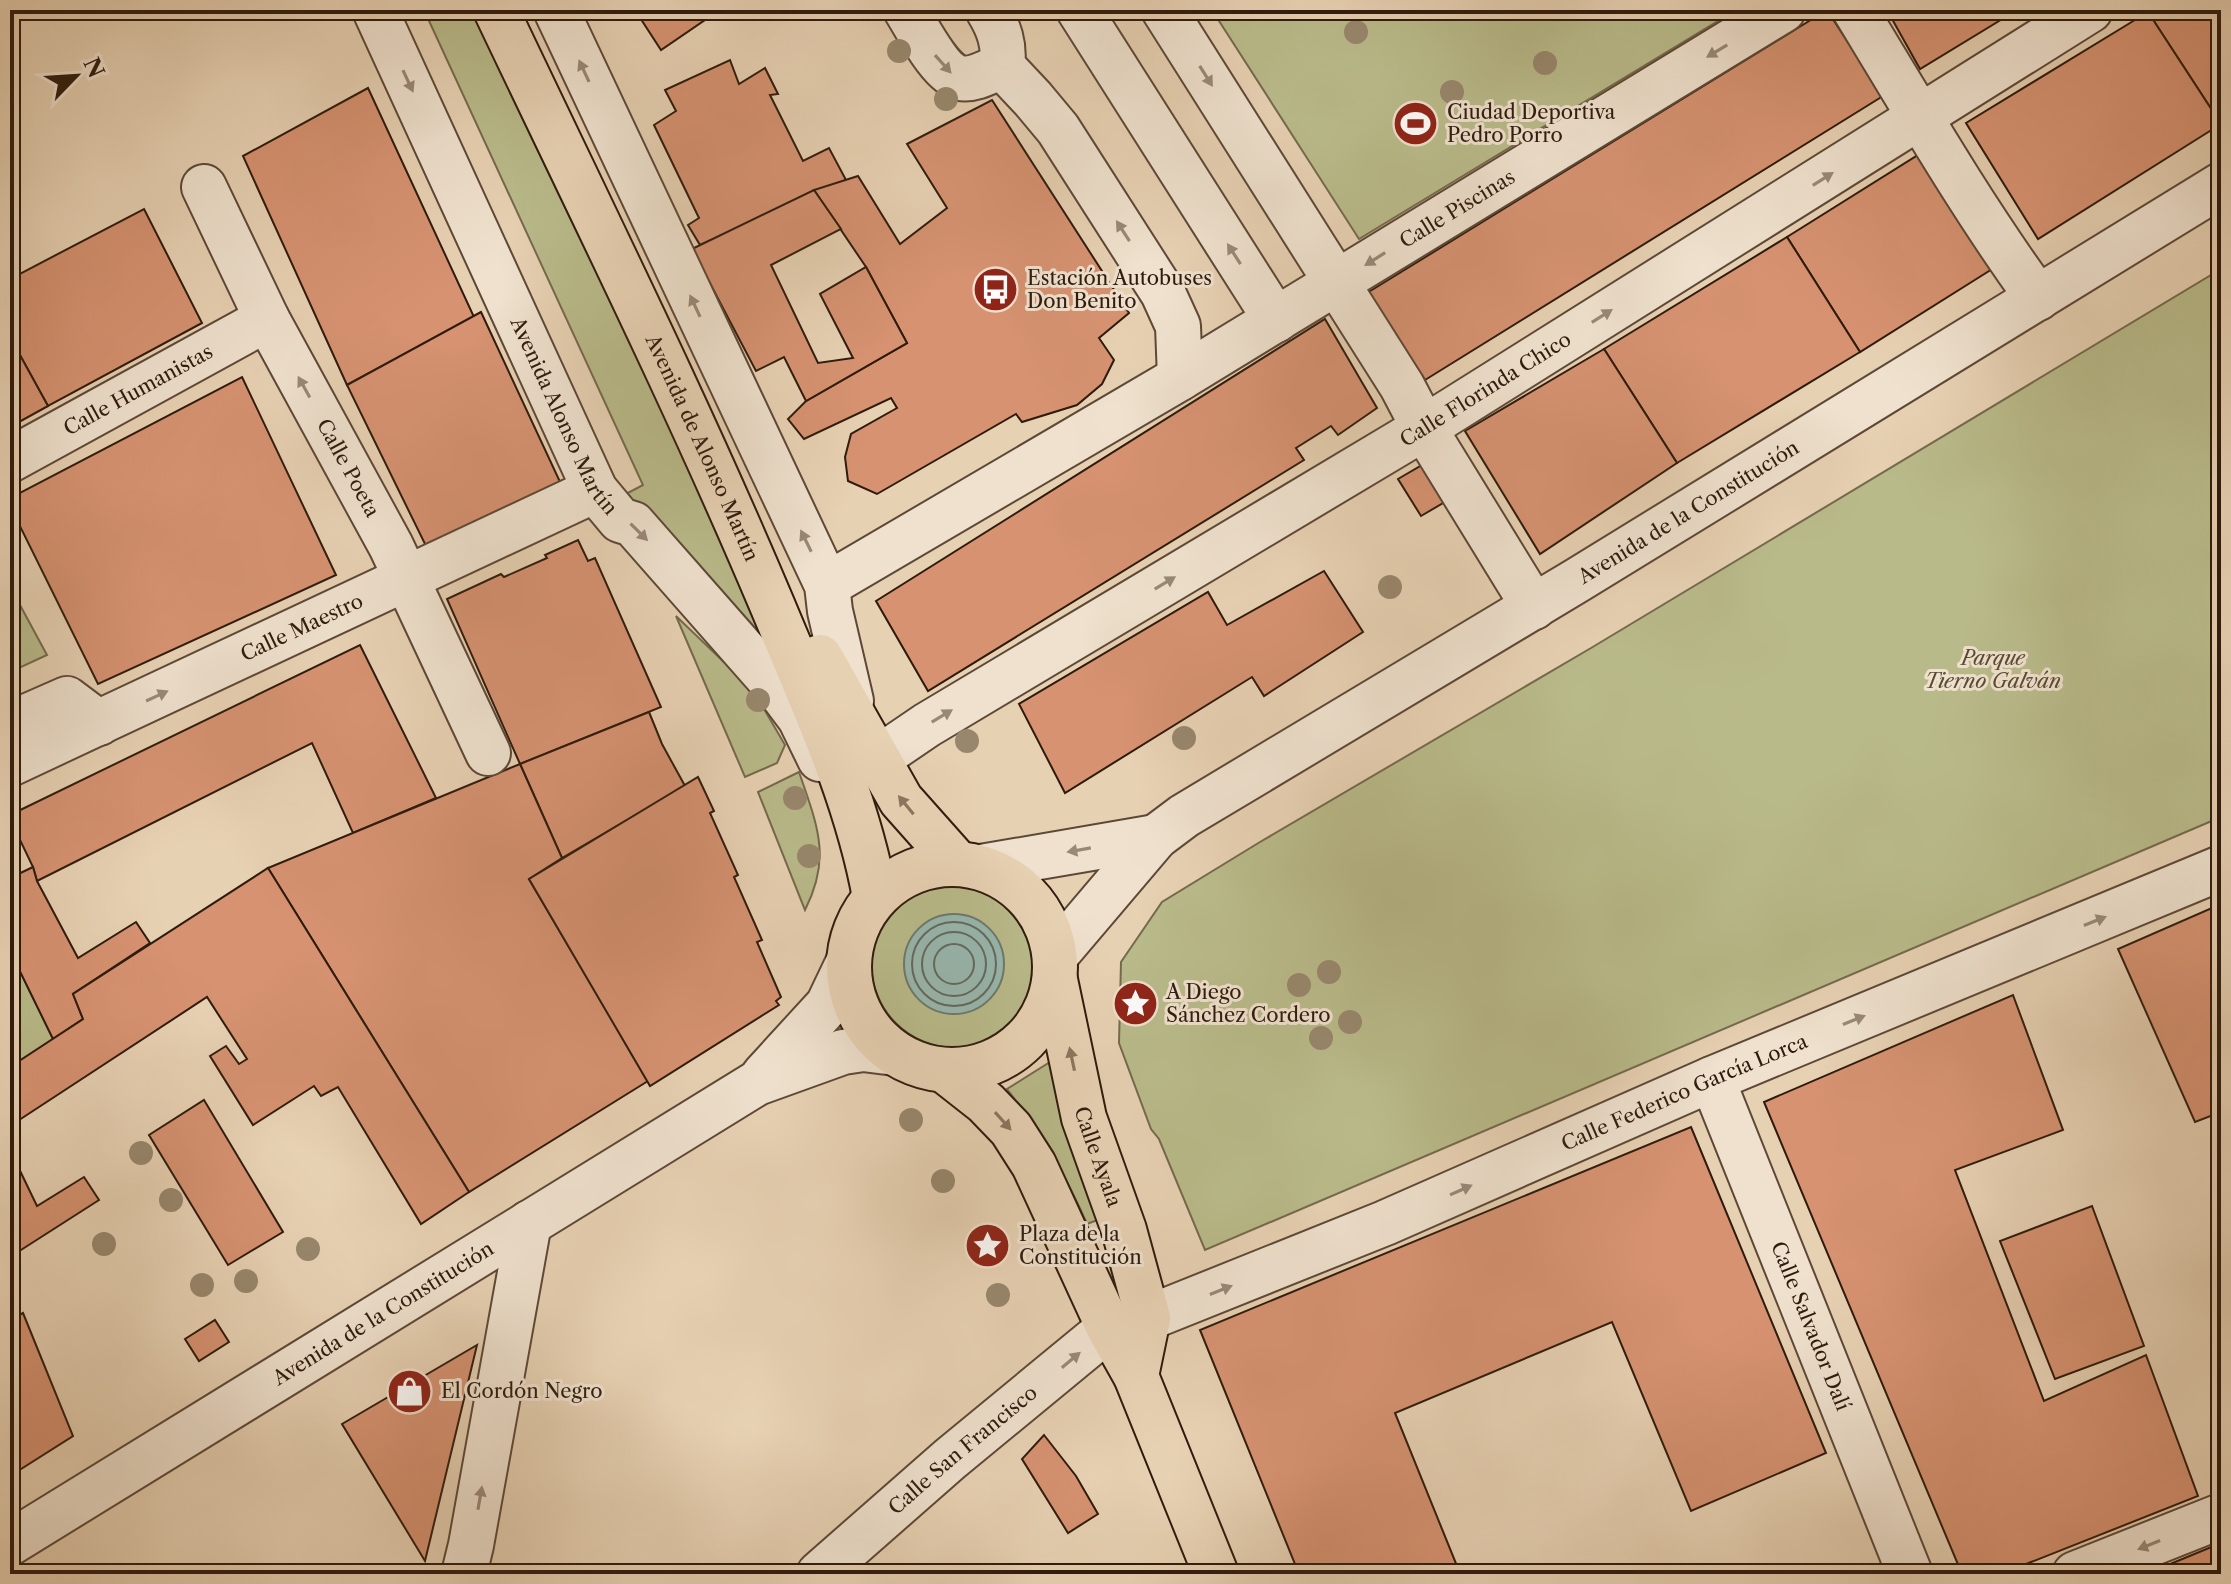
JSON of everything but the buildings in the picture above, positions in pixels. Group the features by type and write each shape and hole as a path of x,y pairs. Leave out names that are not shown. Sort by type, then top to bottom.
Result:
{"main road":[{"name":"Avenida de Alonso Martín","path":"496,10 698,435 753,559 853,739 901,800 969,865"},
{"name":"Avenida de Alonso Martín","path":"853,739 871,878"},
{"path":"969,865 1008,880 1031,900 1048,927 1055,968 1046,1010 1029,1036 1005,1056 975,1068 944,1070 918,1064 895,1053 869,1028 854,996 849,961 871,878 899,878 927,866 969,865"},
{"name":"Calle Ayala","path":"1055,968 1084,1118 1124,1230 1129,1323 1136,1376 1216,1574"},
{"path":"944,1070 986,1103 1011,1129 1129,1323"}],"street":[{"name":"Avenida Alonso Martín","path":"375,10 595,490 620,520 633,524 800,718 871,878"},
{"name":"Avenida de Alonso Martín","path":"556,10 827,585 853,739"},
{"path":"906,10 945,70 960,78 1002,66"},
{"path":"988,10 1001,34 1002,66"},
{"path":"1079,10 1276,320"},
{"path":"1164,10 1338,282 1534,607"},
{"name":"Calle Piscinas","path":"827,585 1180,378 1783,10"},
{"path":"1855,10 2012,263 2038,298"},
{"name":"Calle Florinda Chico","path":"853,739 927,725 1424,428 2090,10"},
{"path":"1002,66 1058,129 1163,293 1178,326 1180,378"},
{"name":"Avenida de la Constitución","path":"1156,837 1197,808 1534,607 2221,185"},
{"name":"Calle Poeta","path":"204,187 267,319 391,546 488,753"},
{"name":"Calle Humanistas","path":"10,460 267,319"},
{"name":"Calle Maestro","path":"10,764 595,490"},
{"path":"10,724 67,699 99,723"},
{"path":"969,865 1156,837"},
{"path":"1055,968 1156,837"},
{"name":"Calle Federico García Lorca","path":"1129,1323 1385,1223 1712,1079 2221,868"},
{"name":"Avenida de la Constitución","path":"757,1083 828,1005 849,961"},
{"name":"Avenida de la Constitución","path":"10,1543 757,1083 843,1052 863,1049 895,1053"},
{"name":"Calle Salvador Dalí","path":"1712,1079 1910,1574"},
{"path":"464,1574 529,1223"},
{"path":"444,1277 515,1299"},
{"name":"Calle San Francisco","path":"819,1574 950,1459 1129,1323"},
{"path":"2075,1574 2221,1516"}],"green space":[{"path":"424,10 496,10 771,654 622,496 643,485"},
{"name":"Ciudad Deportiva Pedro Porro","path":"1212,10 1736,10 1359,239"},
{"name":"Parque Tierno Galván","path":"2221,269 2221,817 1205,1250 1159,1139 1151,1129 1119,1043 1121,962 1162,902"},
{"path":"20,605 47,655 19,668 10,664 10,609"},
{"path":"676,616 753,690 785,745 777,763 745,777"},
{"path":"799,772 816,825 820,857 818,874 805,910 758,792"},
{"path":"956,878 989,884 1016,903 1035,930 1041,963 1035,996 1016,1023 989,1042 956,1048 923,1042 896,1023 877,996 871,963 877,930 896,903 923,884"},
{"path":"10,951 53,1039 10,1067"},
{"path":"1050,1062 1103,1218 1087,1224 1052,1154 1007,1089"}],"water":[{"path":"954,914 973,917 990,928 1001,945 1004,964 1001,983 990,1000 973,1011 954,1014 935,1011 918,1000 907,983 904,964 907,945 918,928 935,917"}],"place":[{"name":"Ciudad Deportiva Pedro Porro","path":"1416,124"},
{"name":"Estación Autobuses Don Benito","path":"996,290"},
{"name":"A Diego Sánchez Cordero","path":"1135,1004"},
{"name":"Plaza de la Constitución","path":"988,1245"},
{"name":"El Cordón Negro","path":"410,1391"}]}
